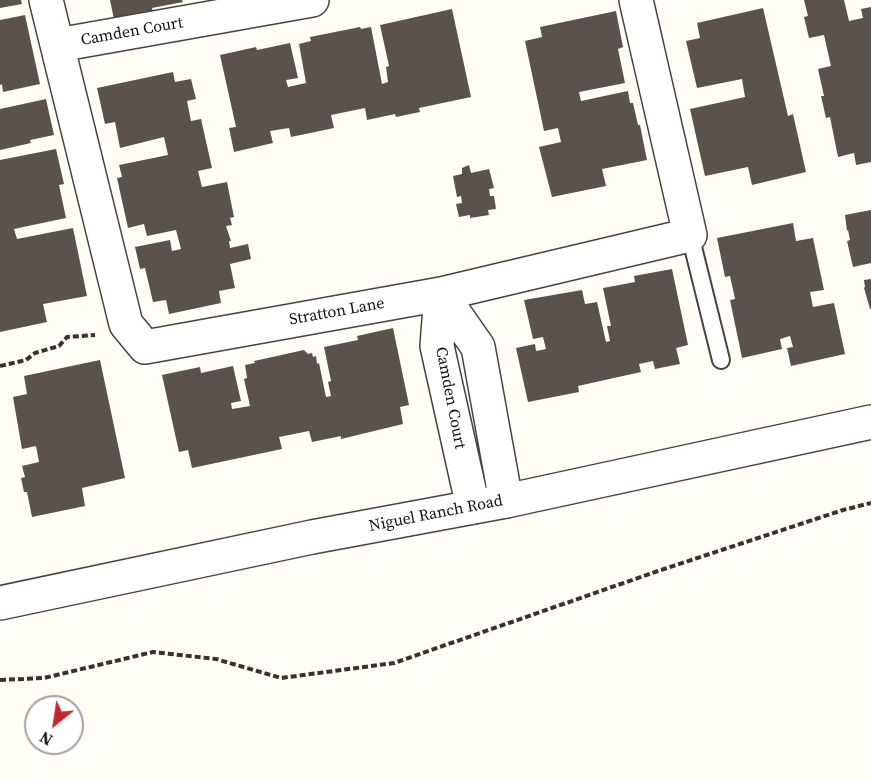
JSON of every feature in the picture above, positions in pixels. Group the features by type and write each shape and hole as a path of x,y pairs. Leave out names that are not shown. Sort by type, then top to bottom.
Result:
{"street":[{"name":"Camden Court","path":"46,0 126,324"},
{"name":"Camden Court","path":"58,45 312,0"},
{"path":"636,0 690,235"},
{"name":"Stratton Lane","path":"126,324 145,346 441,294 690,235"},
{"name":"Camden Court","path":"441,294 478,347 506,501"},
{"name":"Camden Court","path":"441,294 437,346 472,507"},
{"name":"Niguel Ranch Road","path":"0,603 312,537 506,501 871,422"}],"lane":[{"path":"690,235 721,360"}],"path":[{"path":"0,366 26,360 35,353 59,346 67,337 95,335 126,324"},
{"path":"0,680 44,678 153,652 216,659 281,678 394,663 658,571 843,510 871,503"}],"building":[{"path":"0,0 21,0 22,4 0,8"},
{"path":"110,0 182,0 183,2 152,8 154,16 115,24"},
{"path":"804,0 844,0 849,21 863,18 861,9 871,7 871,162 856,165 854,153 838,157 830,117 826,118 821,96 824,96 818,69 831,66 824,35 809,38 804,17 808,16"},
{"path":"763,8 788,116 793,114 806,172 752,185 748,167 705,176 690,109 745,97 742,79 697,88 686,41 700,38 697,23"},
{"path":"452,9 471,97 419,108 420,112 396,117 395,114 367,120 365,108 331,115 334,128 291,137 289,128 270,131 273,143 234,152 229,128 236,127 220,55 256,47 257,50 290,43 298,78 286,80 288,87 306,83 299,44 311,41 310,37 371,27 382,84 388,82 386,67 389,66 380,25"},
{"path":"616,11 623,47 618,49 625,83 579,92 581,101 628,91 630,103 633,103 638,125 640,125 647,160 602,169 606,186 552,197 539,147 561,142 558,128 544,131 525,41 542,37 540,27"},
{"path":"25,15 40,84 3,92 2,84 0,85 0,20"},
{"path":"173,72 175,82 191,79 196,99 187,101 191,121 201,119 212,168 198,171 202,187 227,182 234,217 230,218 232,225 226,226 231,241 229,241 230,248 248,244 251,259 230,264 235,288 219,291 221,303 169,314 166,300 153,302 145,268 140,269 135,247 170,240 172,251 181,249 176,230 147,236 144,224 128,228 117,178 122,177 119,165 168,155 164,137 120,148 115,122 105,124 97,88"},
{"path":"46,99 54,135 0,150 0,109"},
{"path":"56,149 64,184 59,185 66,218 14,229 17,239 73,228 87,296 43,304 47,322 0,332 0,160"},
{"path":"469,165 471,173 489,169 494,188 489,189 490,196 494,196 496,209 488,210 489,215 459,217 456,204 462,203 461,196 457,197 453,176 462,174 462,168"},
{"path":"871,210 871,263 853,267 847,241 850,240 845,215"},
{"path":"793,223 796,241 813,238 824,290 810,292 813,307 834,303 845,354 791,366 787,348 793,347 790,336 780,339 782,349 742,358 730,300 735,299 730,276 725,277 717,238"},
{"path":"672,269 688,345 676,348 680,364 655,369 653,361 639,364 641,372 578,386 579,392 528,402 516,348 535,344 536,351 546,349 543,337 533,339 524,300 582,290 585,304 597,302 606,342 610,341 607,326 611,326 603,288 635,282 634,276"},
{"path":"871,279 871,309 870,309 864,280"},
{"path":"393,328 409,405 400,407 403,424 341,439 341,436 312,442 309,431 279,437 282,449 192,468 188,450 179,452 162,375 200,367 201,373 233,366 241,401 231,403 232,409 250,406 244,379 247,378 245,365 304,350 308,354 312,353 313,357 316,356 326,397 331,396 328,382 331,381 324,347 358,340 357,336"},
{"path":"100,360 125,478 82,488 85,506 32,517 27,492 24,492 21,478 25,477 22,466 39,462 36,446 22,449 13,397 27,394 24,376"}]}
